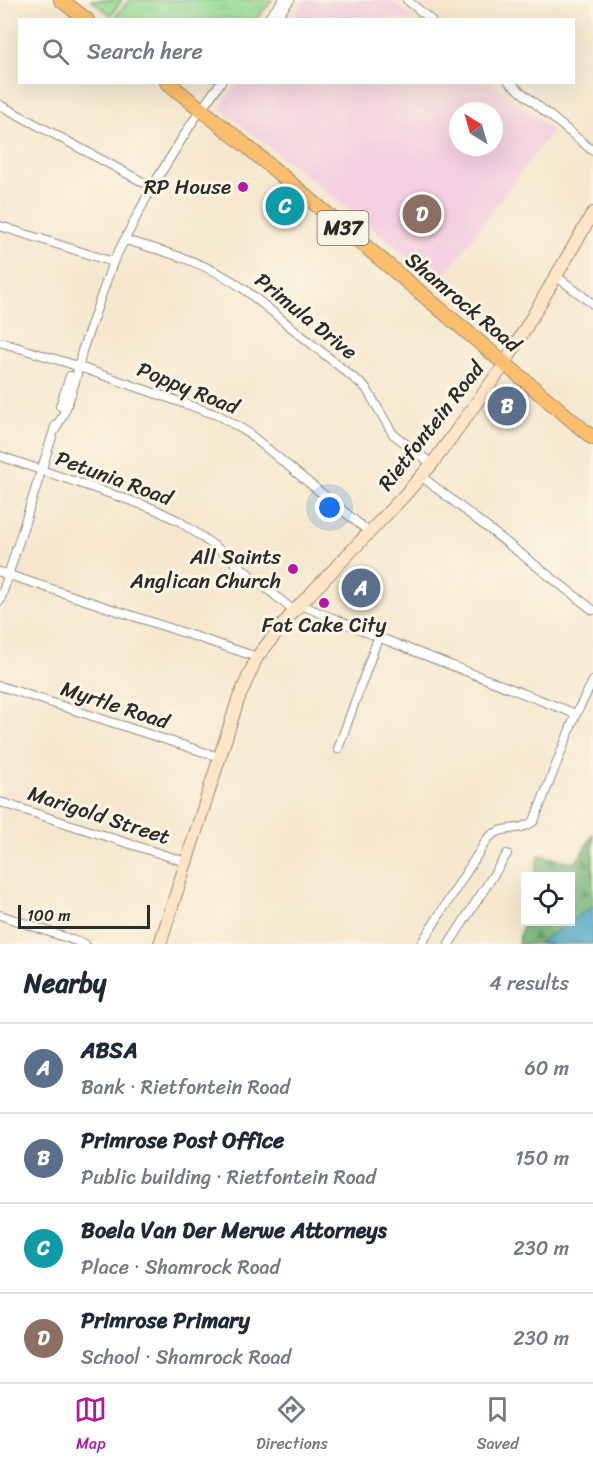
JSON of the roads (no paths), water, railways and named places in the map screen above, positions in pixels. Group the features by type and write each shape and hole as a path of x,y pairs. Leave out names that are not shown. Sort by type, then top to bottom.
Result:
{"main road":[{"path":"62,0 84,18"},
{"name":"Shamrock Road","path":"170,84 593,438"}],"street":[{"path":"269,18 283,0"},
{"path":"276,18 290,0"},
{"path":"407,0 429,18"},
{"path":"0,601 4,574 55,429 63,416 77,366 113,262 152,187 220,84"},
{"path":"511,84 593,151"},
{"path":"0,105 152,187"},
{"name":"Rietfontein Road","path":"160,944 238,700 257,657 297,608 432,464 504,365 593,213"},
{"path":"0,226 113,262"},
{"name":"Primula Drive","path":"125,240 198,263 224,274 366,387 393,434 432,464"},
{"path":"556,276 593,304"},
{"name":"Poppy Road","path":"0,342 197,407 235,425 369,532"},
{"name":"Petunia Road","path":"0,456 152,508 179,521 297,608 576,714"},
{"path":"421,476 593,610"},
{"path":"4,574 257,657"},
{"path":"338,749 378,638"},
{"path":"421,944 488,838 500,830 523,828 534,821 576,714 593,681"},
{"name":"Myrtle Road","path":"0,686 219,758"},
{"name":"Marigold Street","path":"0,802 186,862"},
{"path":"449,944 507,854"},
{"path":"0,915 85,944"}],"water":[{"path":"593,906 593,944 539,944 563,926 575,926 575,918"}],"place":[{"name":"RP House","path":"243,187"},
{"name":"Boela Van Der Merwe Attorneys","path":"285,206"},
{"name":"Primrose Primary","path":"422,214"},
{"name":"Primrose Post Office","path":"507,406"},
{"name":"All Saints Anglican Church","path":"293,569"},
{"name":"ABSA","path":"361,588"},
{"name":"Fat Cake City","path":"324,603"}]}
